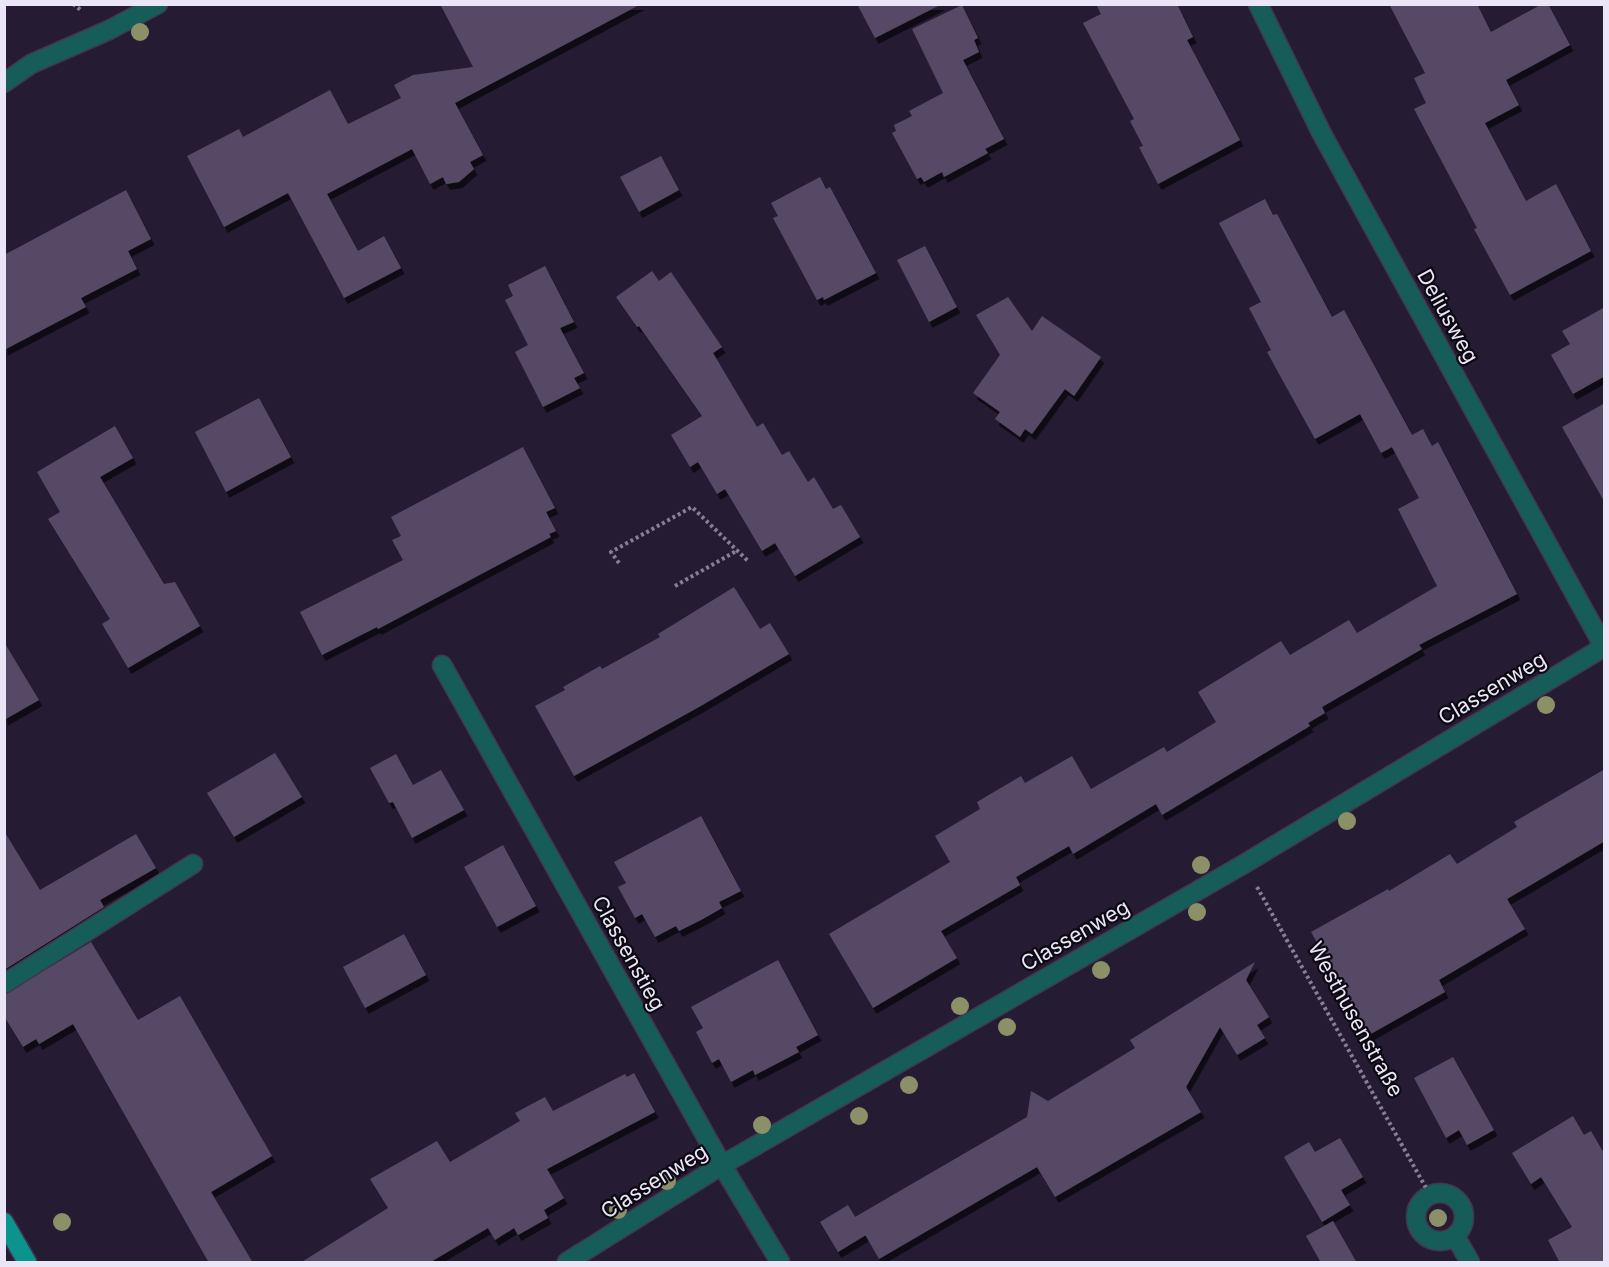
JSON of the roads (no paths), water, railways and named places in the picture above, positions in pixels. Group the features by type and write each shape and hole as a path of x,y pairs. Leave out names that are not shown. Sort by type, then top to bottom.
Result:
{"main road":[{"path":"4,1222 27,1263"}],"street":[{"path":"4,83 31,64 109,30 158,4"},
{"name":"Deliusweg","path":"1258,4 1322,134 1604,647"},
{"name":"Classenweg","path":"567,1263 722,1165 1244,864 1604,647"},
{"name":"Classenstieg","path":"442,665 722,1165 780,1263"},
{"path":"4,984 193,864"},
{"path":"1446,1194 1458,1201 1463,1208 1463,1223 1461,1231 1455,1236 1442,1242 1434,1241 1427,1238 1417,1227 1416,1212 1424,1199 1430,1195 1446,1194"},
{"path":"1455,1236 1470,1263"}]}
